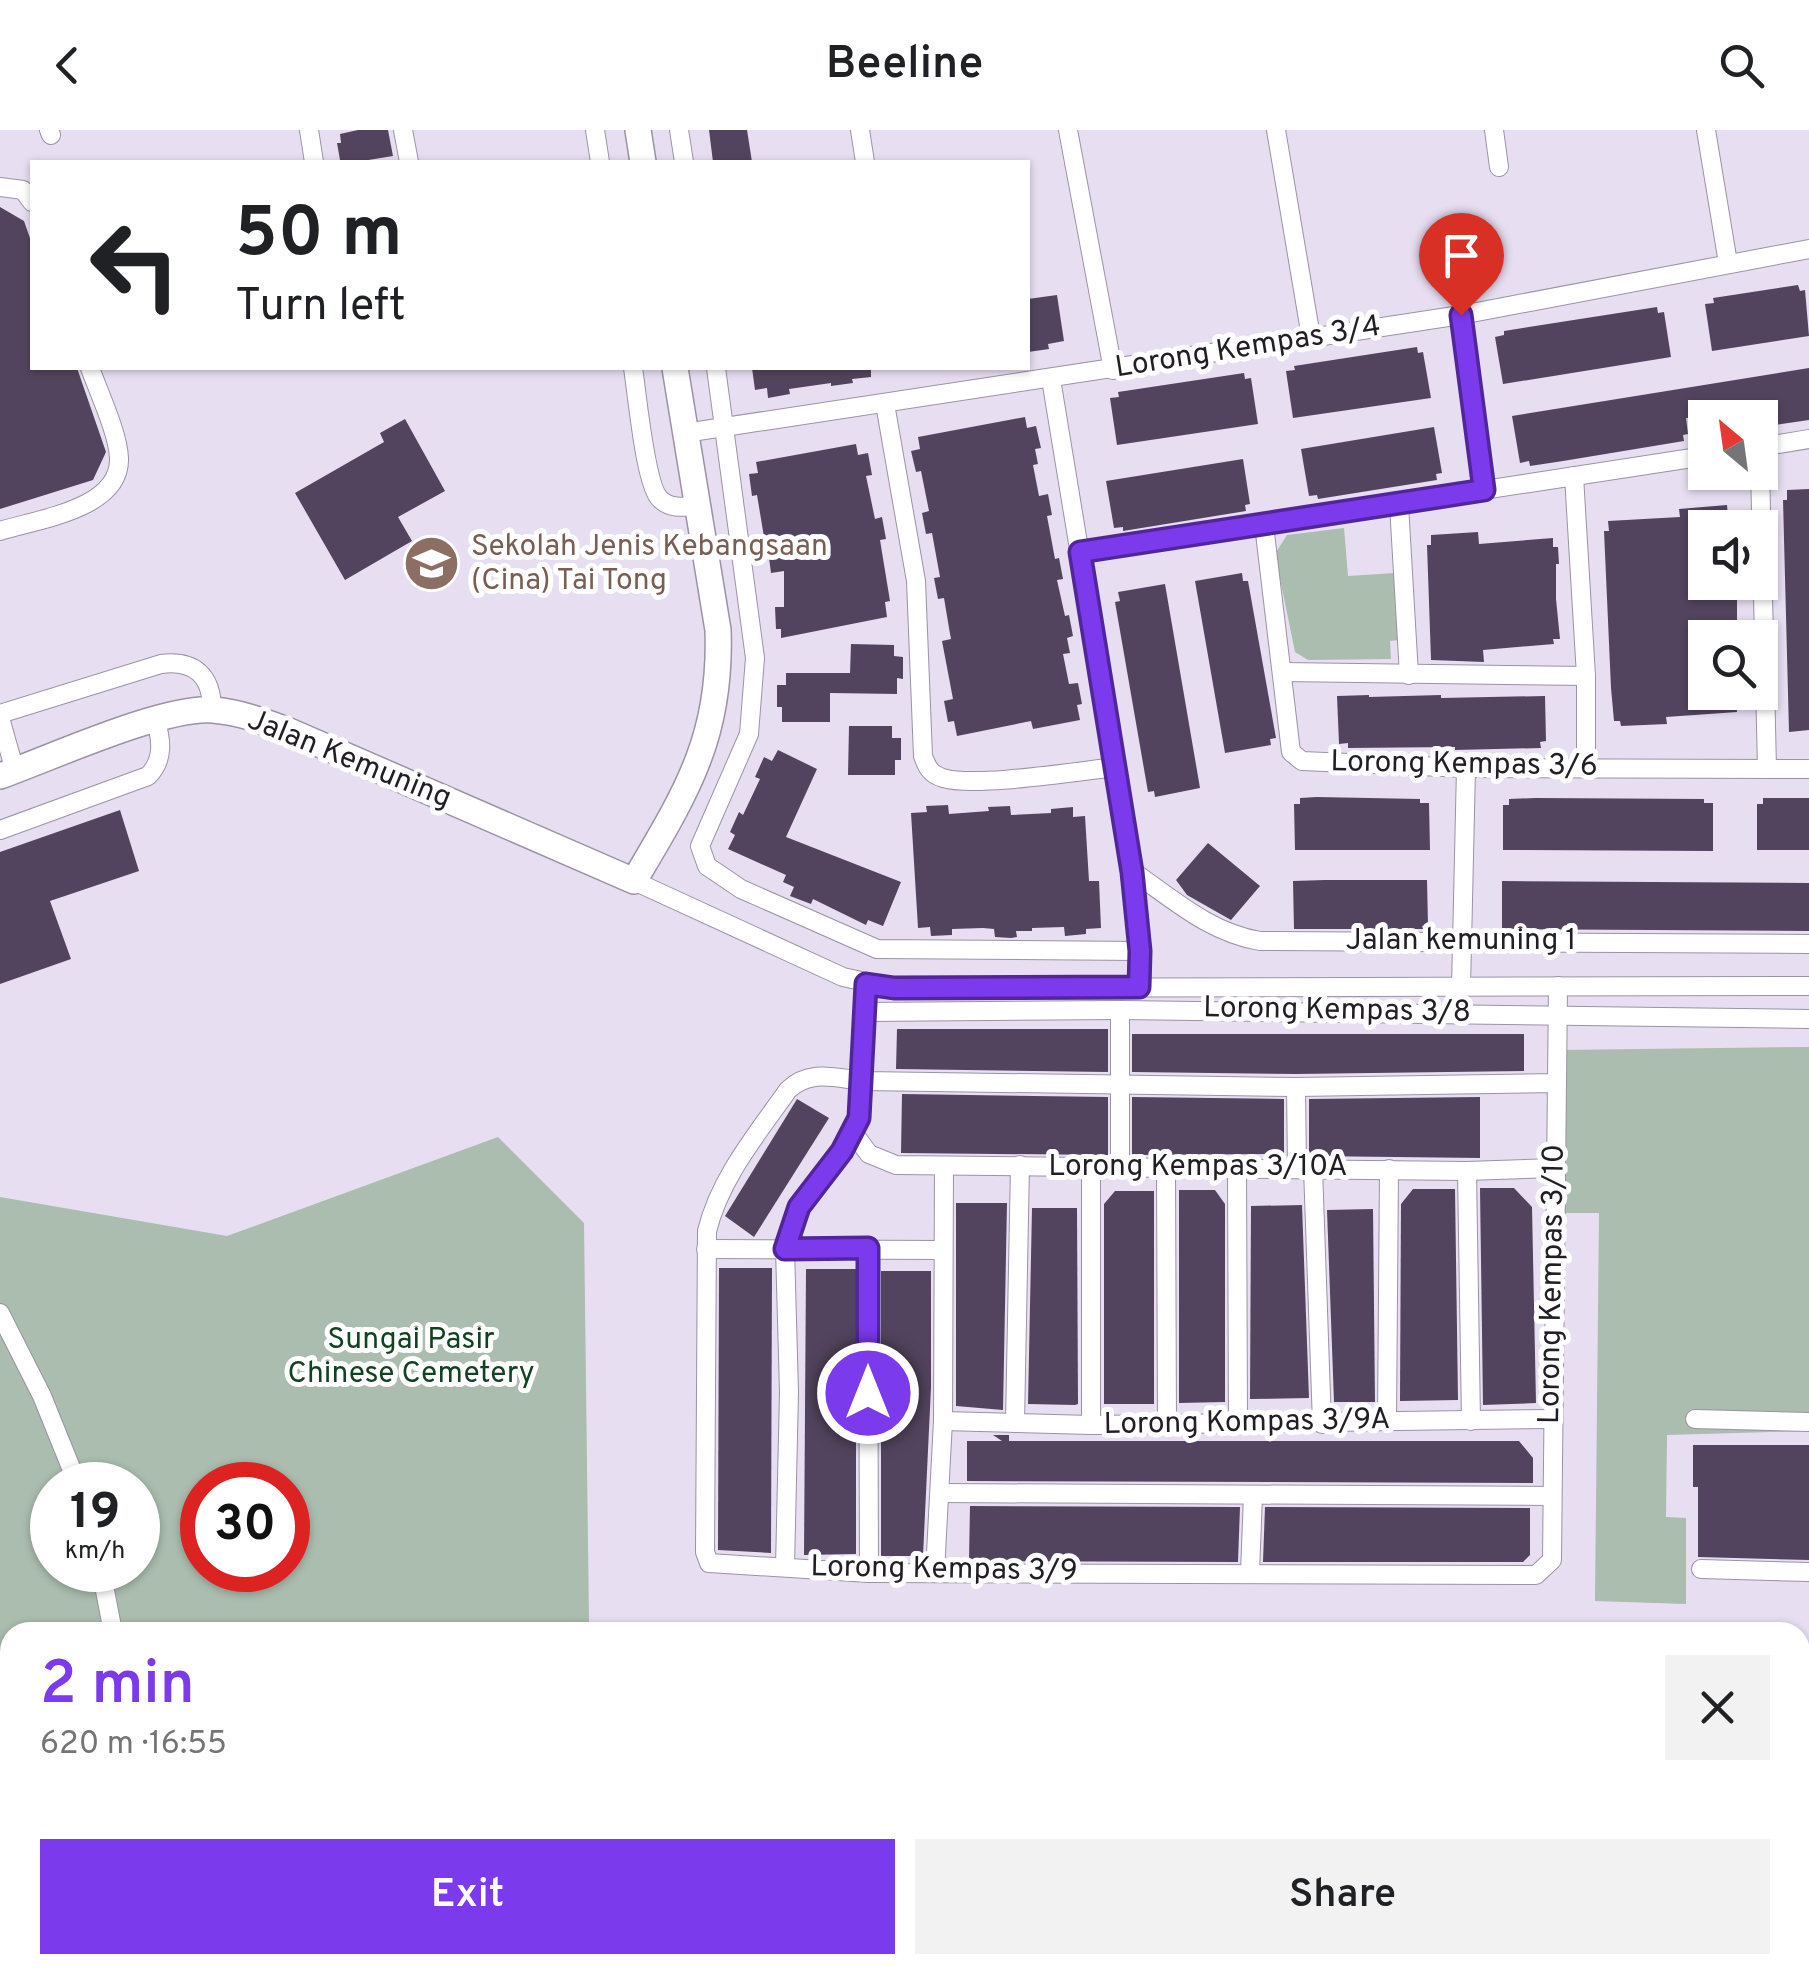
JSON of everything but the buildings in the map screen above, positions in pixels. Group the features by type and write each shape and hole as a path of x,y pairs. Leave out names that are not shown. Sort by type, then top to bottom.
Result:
{"street":[{"path":"309,130 314,160"},
{"path":"403,130 409,160"},
{"path":"595,130 600,160"},
{"path":"638,130 644,160"},
{"path":"679,130 684,160"},
{"path":"860,130 865,160"},
{"path":"1068,130 1113,370"},
{"path":"1276,130 1311,337"},
{"path":"1494,130 1500,166"},
{"path":"1706,130 1728,263"},
{"path":"0,187 28,196"},
{"name":"Lorong Kempas 3/4","path":"684,433 1461,315 1809,249"},
{"path":"1461,315 1484,490"},
{"path":"0,531 89,504 106,492 118,473 120,455 91,370"},
{"path":"633,370 652,489 678,508 697,506"},
{"path":"675,370 718,630 715,700 706,740 686,794 634,882 774,947 866,984 894,988 1809,986"},
{"path":"716,370 755,658 755,686 749,734 700,846 707,866 742,889 877,949 1140,951"},
{"path":"1052,379 1117,767 1140,951 1139,987"},
{"path":"885,404 916,581 923,756 929,771 944,779 987,779 1117,767"},
{"path":"1778,444 1809,439"},
{"path":"1080,552 1688,459"},
{"path":"1574,476 1586,676 1586,768"},
{"path":"1761,490 1767,769"},
{"path":"1399,505 1409,676"},
{"name":"Lorong Kempas 3/6","path":"1264,524 1291,752 1302,761 1466,768 1809,769"},
{"path":"8,774 0,716 161,664 181,662 200,670 209,682 212,710"},
{"path":"1283,672 1586,676"},
{"name":"Jalan Kemuning","path":"8,774 155,720 212,710 248,716 634,882"},
{"path":"0,830 148,776 160,760 160,734 155,720"},
{"path":"1461,988 1466,768"},
{"name":"Jalan kemuning 1","path":"1132,872 1232,936 1260,941 1809,944"},
{"path":"854,1134 864,1081 866,984"},
{"name":"Lorong Kempas 3/10","path":"1536,1575 1552,1560 1558,986"},
{"path":"1120,1010 1120,1166"},
{"name":"Lorong Kempas 3/8","path":"866,1012 1120,1010 1809,1020"},
{"path":"785,1566 716,1564 709,1562 705,1552 706,1231 713,1204 788,1090 800,1079 814,1075 864,1081 1296,1087 1555,1083"},
{"path":"1296,1087 1322,1424"},
{"name":"Lorong Kempas 3/9","path":"854,1134 799,1207 785,1249 785,1566 869,1573 1536,1575"},
{"name":"Lorong Kempas 3/10A","path":"854,1134 869,1154 896,1165 1467,1171 1554,1168"},
{"path":"936,1572 943,1421 944,1166"},
{"path":"1015,1423 1020,1166"},
{"path":"1091,1167 1091,1425"},
{"path":"1166,1168 1167,1424"},
{"path":"1237,1168 1238,1424"},
{"path":"1387,1421 1388,1169"},
{"path":"1467,1171 1470,1421"},
{"path":"868,1248 869,1573"},
{"path":"706,1249 942,1250"},
{"path":"0,1313 42,1396 69,1462"},
{"name":"Lorong Kompas 3/9A","path":"943,1421 1091,1425 1552,1419"},
{"path":"1694,1419 1809,1422"},
{"path":"940,1493 1552,1496"},
{"path":"1250,1573 1253,1495"},
{"path":"1702,1569 1809,1572"},
{"path":"106,1592 111,1622"}],"green space":[{"path":"1344,528 1348,576 1395,573 1400,640 1390,641 1391,659 1308,660 1295,652 1275,554 1287,535"},
{"path":"1809,1047 1809,1431 1667,1435 1666,1517 1686,1518 1686,1604 1595,1601 1599,1213 1558,1213 1559,1050"},
{"name":"Sungai Pasir Chinese Cemetery","path":"498,1137 584,1223 589,1622 0,1622 0,1197 227,1236"}],"place":[{"name":"Sekolah Jenis Kebangsaan (Cina) Tai Tong","path":"432,564"}],"route":[{"path":"868,1393 868,1248 785,1249 799,1207 854,1134 859,1118 864,1081 866,984 894,988 1139,987 1140,951 1132,872 1080,552 1484,490 1461,315"}]}
